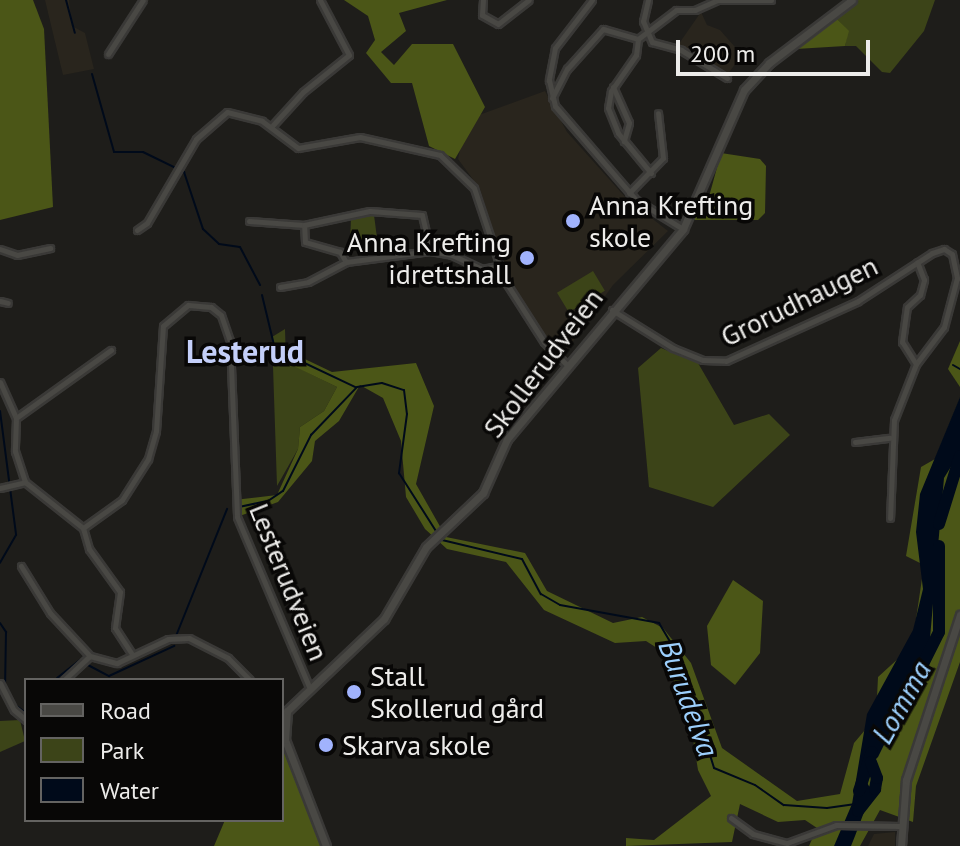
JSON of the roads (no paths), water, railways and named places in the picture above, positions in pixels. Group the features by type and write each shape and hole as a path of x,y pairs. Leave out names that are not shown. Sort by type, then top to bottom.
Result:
{"street":[{"path":"108,54 143,0"},
{"path":"272,126 303,92 349,55 320,0"},
{"path":"483,0 482,15 498,24 529,0"},
{"path":"592,0 555,48 549,80 552,99 568,126 629,193 683,229"},
{"path":"648,0 642,13 646,35 656,45 681,50 727,78"},
{"path":"552,99 565,72 598,33 610,28 638,39 676,10 695,10 717,0 771,0"},
{"name":"Skollerudveien","path":"326,846 285,740 284,710 384,619 426,547 476,502 507,439 683,229 744,90 760,71 852,0"},
{"path":"638,39 636,55 613,87 608,108 624,141 651,173"},
{"path":"613,87 627,111 624,141"},
{"path":"137,230 147,223 196,139 216,117 238,111 272,126 298,148 360,137 448,160 480,199 498,266 537,332 569,366"},
{"path":"629,193 651,173 664,152 658,113"},
{"path":"249,221 304,225 370,211 422,215 430,251"},
{"path":"304,225 305,242 340,252 346,262"},
{"path":"0,249 17,255 50,248"},
{"name":"Grorudhaugen","path":"612,310 673,348 703,360 726,361 858,301 917,262 944,249 956,263 957,278 944,327 916,364 890,438 890,518"},
{"path":"280,287 308,282 346,262 430,251 452,255 482,269 498,266"},
{"name":"Grorudhaugen","path":"916,364 902,342 902,332 907,307 920,295 924,280 917,262"},
{"path":"0,301 8,303"},
{"name":"Lesterudveien","path":"83,528 122,500 148,459 156,431 163,326 188,305 211,307 221,315 230,341 237,517 309,687"},
{"path":"16,418 111,350"},
{"path":"0,382 16,418 15,451 25,482 83,528 89,549 123,599 115,628 132,654"},
{"path":"855,442 890,438"},
{"path":"0,488 25,482"},
{"path":"21,566 50,613 85,659 113,663 175,638 183,638 217,651 248,678"},
{"path":"901,846 900,826 909,767 960,615"},
{"path":"66,678 85,659"},
{"path":"0,683 14,710 24,718"},
{"path":"731,818 753,834 787,843 843,825 900,826"}],"water":[{"path":"960,397 960,452 944,478 930,638 921,670 878,757 861,773 872,791 851,846 834,846 852,804 867,714 913,630 923,589 916,532 920,494"}],"waterway":[{"path":"66,0 75,33"},
{"path":"92,74 114,152 143,152 184,172 203,229 219,244 240,247 260,285"},
{"path":"262,295 275,349 355,387"},
{"path":"953,365 960,369"},
{"name":"Burudelva","path":"239,507 268,501 283,491 311,435 357,387 382,383 404,390 407,414 399,473 436,531"},
{"path":"0,411 16,535 0,563"},
{"name":"Lomma","path":"939,524 960,456"},
{"name":"Burudelva","path":"176,636 227,509"},
{"name":"Burudelva","path":"442,540 522,559 541,594 560,605 659,623 681,660 714,768 755,785 784,805 827,808 854,804"},
{"name":"Lomma","path":"916,678 939,632 939,546"},
{"name":"Burudelva","path":"0,623 6,632 5,688"},
{"name":"Burudelva","path":"86,664 109,676 174,646"},
{"name":"Burudelva","path":"57,678 80,660"},
{"name":"Burudelva","path":"14,704 24,712"},
{"name":"Lomma","path":"859,791 872,752"},
{"name":"Lomma","path":"858,811 875,789 877,778 871,762"}],"place":[{"name":"Anna Krefting skole","path":"573,221"},
{"name":"Anna Krefting idrettshall","path":"527,258"},
{"name":"Stall Skollerud gård","path":"354,692"},
{"name":"Skarva skole","path":"326,745"}],"district":[{"name":"Lesterud","path":"245,351"}]}
